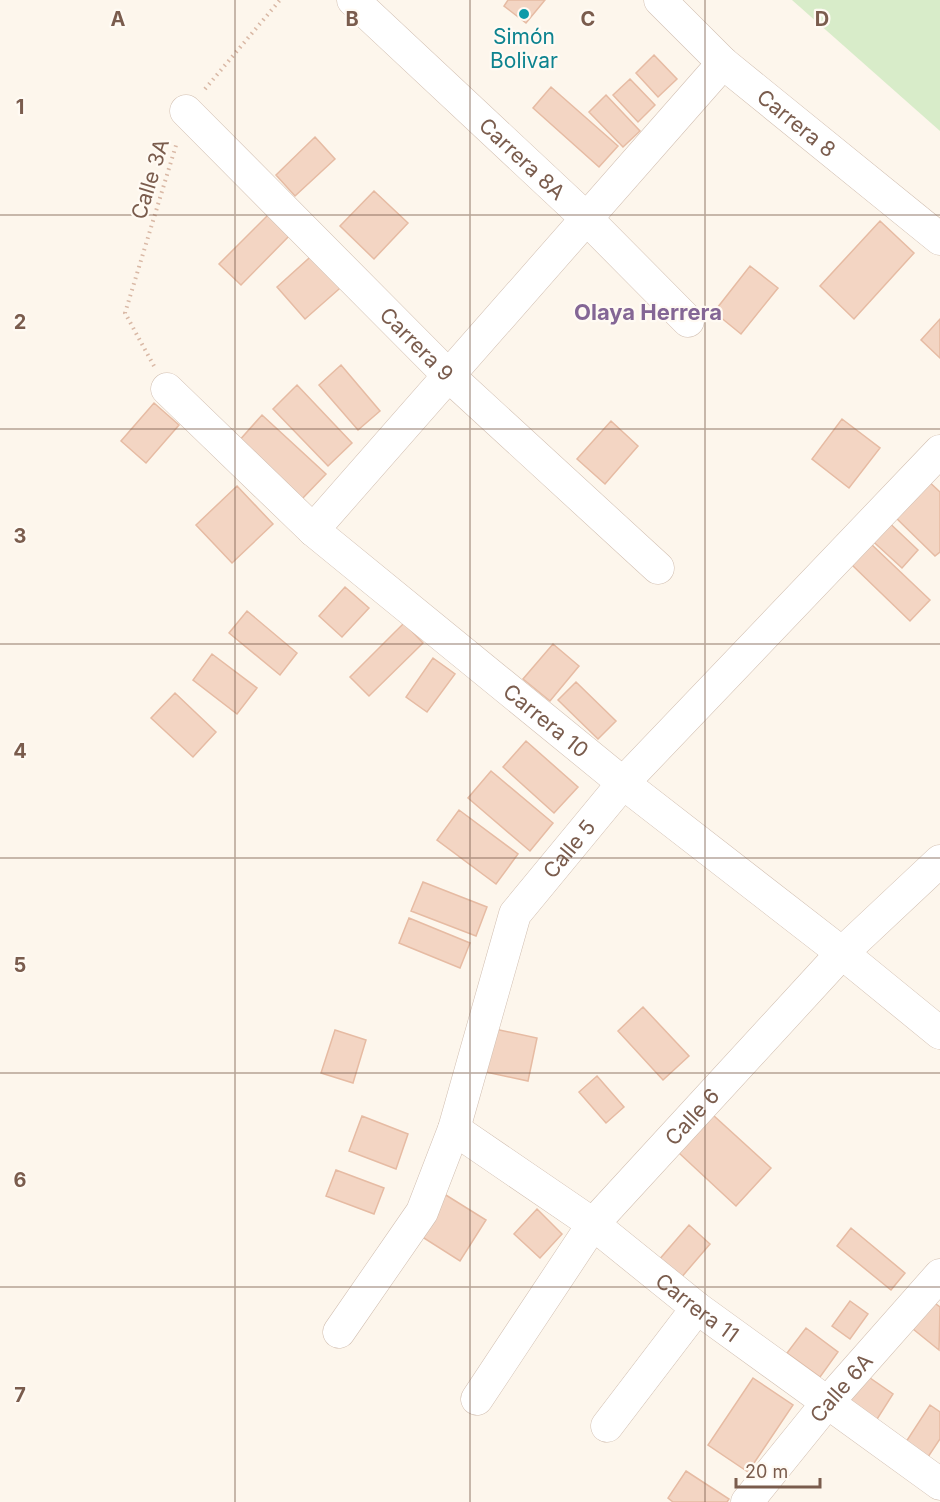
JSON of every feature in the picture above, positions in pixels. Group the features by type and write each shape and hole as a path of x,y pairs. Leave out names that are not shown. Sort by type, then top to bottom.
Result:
{"street":[{"name":"Carrera 8A","path":"353,0 585,218 688,321"},
{"name":"Carrera 8","path":"660,0 723,63 940,239"},
{"path":"313,530 723,63"},
{"name":"Carrera 9","path":"186,111 450,376 658,568"},
{"name":"Carrera 10","path":"167,389 313,530 623,783 842,952 940,1033"},
{"name":"Calle 5","path":"339,1332 422,1212 454,1129 515,914 623,783 940,451"},
{"name":"Calle 6","path":"477,1399 593,1224 842,952 940,861"},
{"name":"Carrera 11","path":"454,1129 593,1224 697,1308 940,1484"},
{"name":"Calle 6A","path":"747,1502 827,1403 940,1275"},
{"path":"607,1426 697,1308"}],"path":[{"name":"Calle 3A","path":"167,389 125,313 186,111 280,0"}],"green space":[{"path":"792,0 940,0 940,131"}],"building":[{"name":"Simón Bolivar","path":"508,0 545,0 526,23 504,6"},
{"path":"654,55 677,79 658,97 636,73"},
{"path":"630,79 655,105 638,122 613,95"},
{"path":"551,87 618,146 599,167 533,108"},
{"path":"606,95 640,131 623,147 589,112"},
{"path":"315,137 335,159 295,196 276,175"},
{"path":"374,191 408,223 374,259 340,226"},
{"path":"272,211 293,232 241,285 219,264"},
{"path":"880,221 914,253 854,319 820,286"},
{"path":"318,250 347,282 305,319 277,287"},
{"path":"750,266 778,288 741,334 714,312"},
{"path":"940,319 940,358 921,340"},
{"path":"341,365 380,411 358,430 319,385"},
{"path":"297,385 352,443 328,466 273,409"},
{"path":"154,403 179,425 146,463 121,441"},
{"path":"262,415 326,474 301,500 238,442"},
{"path":"842,419 880,448 849,488 812,459"},
{"path":"611,421 638,446 605,484 577,459"},
{"path":"925,478 940,492 940,552 935,556 891,513"},
{"path":"237,486 273,524 232,563 196,525"},
{"path":"882,516 918,550 902,568 866,535"},
{"path":"871,544 930,600 910,621 851,564"},
{"path":"345,587 369,608 342,637 319,616"},
{"path":"247,611 297,653 280,675 229,633"},
{"path":"404,623 423,643 369,696 350,677"},
{"path":"553,644 579,666 550,701 523,679"},
{"path":"212,654 257,688 237,714 193,680"},
{"path":"433,658 455,674 427,712 406,697"},
{"path":"576,682 616,721 598,739 558,700"},
{"path":"175,693 216,732 193,757 151,718"},
{"path":"526,741 578,787 554,813 503,767"},
{"path":"491,771 553,823 530,851 468,798"},
{"path":"459,810 518,854 496,884 437,840"},
{"path":"423,882 487,907 476,936 411,911"},
{"path":"409,918 470,943 460,968 399,943"},
{"path":"643,1007 689,1056 663,1080 618,1031"},
{"path":"490,1028 537,1038 528,1081 481,1071"},
{"path":"335,1030 366,1040 353,1083 321,1073"},
{"path":"597,1076 624,1107 606,1123 579,1092"},
{"path":"713,1115 771,1168 736,1206 679,1153"},
{"path":"362,1116 408,1134 396,1169 349,1151"},
{"path":"336,1170 384,1188 374,1214 326,1196"},
{"path":"441,1192 486,1220 460,1261 416,1233"},
{"path":"537,1209 562,1234 540,1258 514,1234"},
{"path":"689,1225 710,1244 680,1279 658,1261"},
{"path":"851,1228 905,1273 891,1290 837,1246"},
{"path":"929,1299 940,1307 939,1350 908,1325"},
{"path":"850,1301 868,1314 850,1339 832,1326"},
{"path":"806,1328 838,1352 820,1377 787,1353"},
{"path":"860,1371 893,1394 874,1424 840,1401"},
{"path":"753,1378 793,1405 748,1472 708,1445"},
{"path":"930,1405 940,1412 940,1439 924,1463 902,1448"},
{"path":"686,1471 729,1499 727,1502 673,1502 668,1498"}],"place":[{"name":"Simón Bolivar","path":"524,14"}],"district":[{"name":"Olaya Herrera","path":"648,312"}]}
